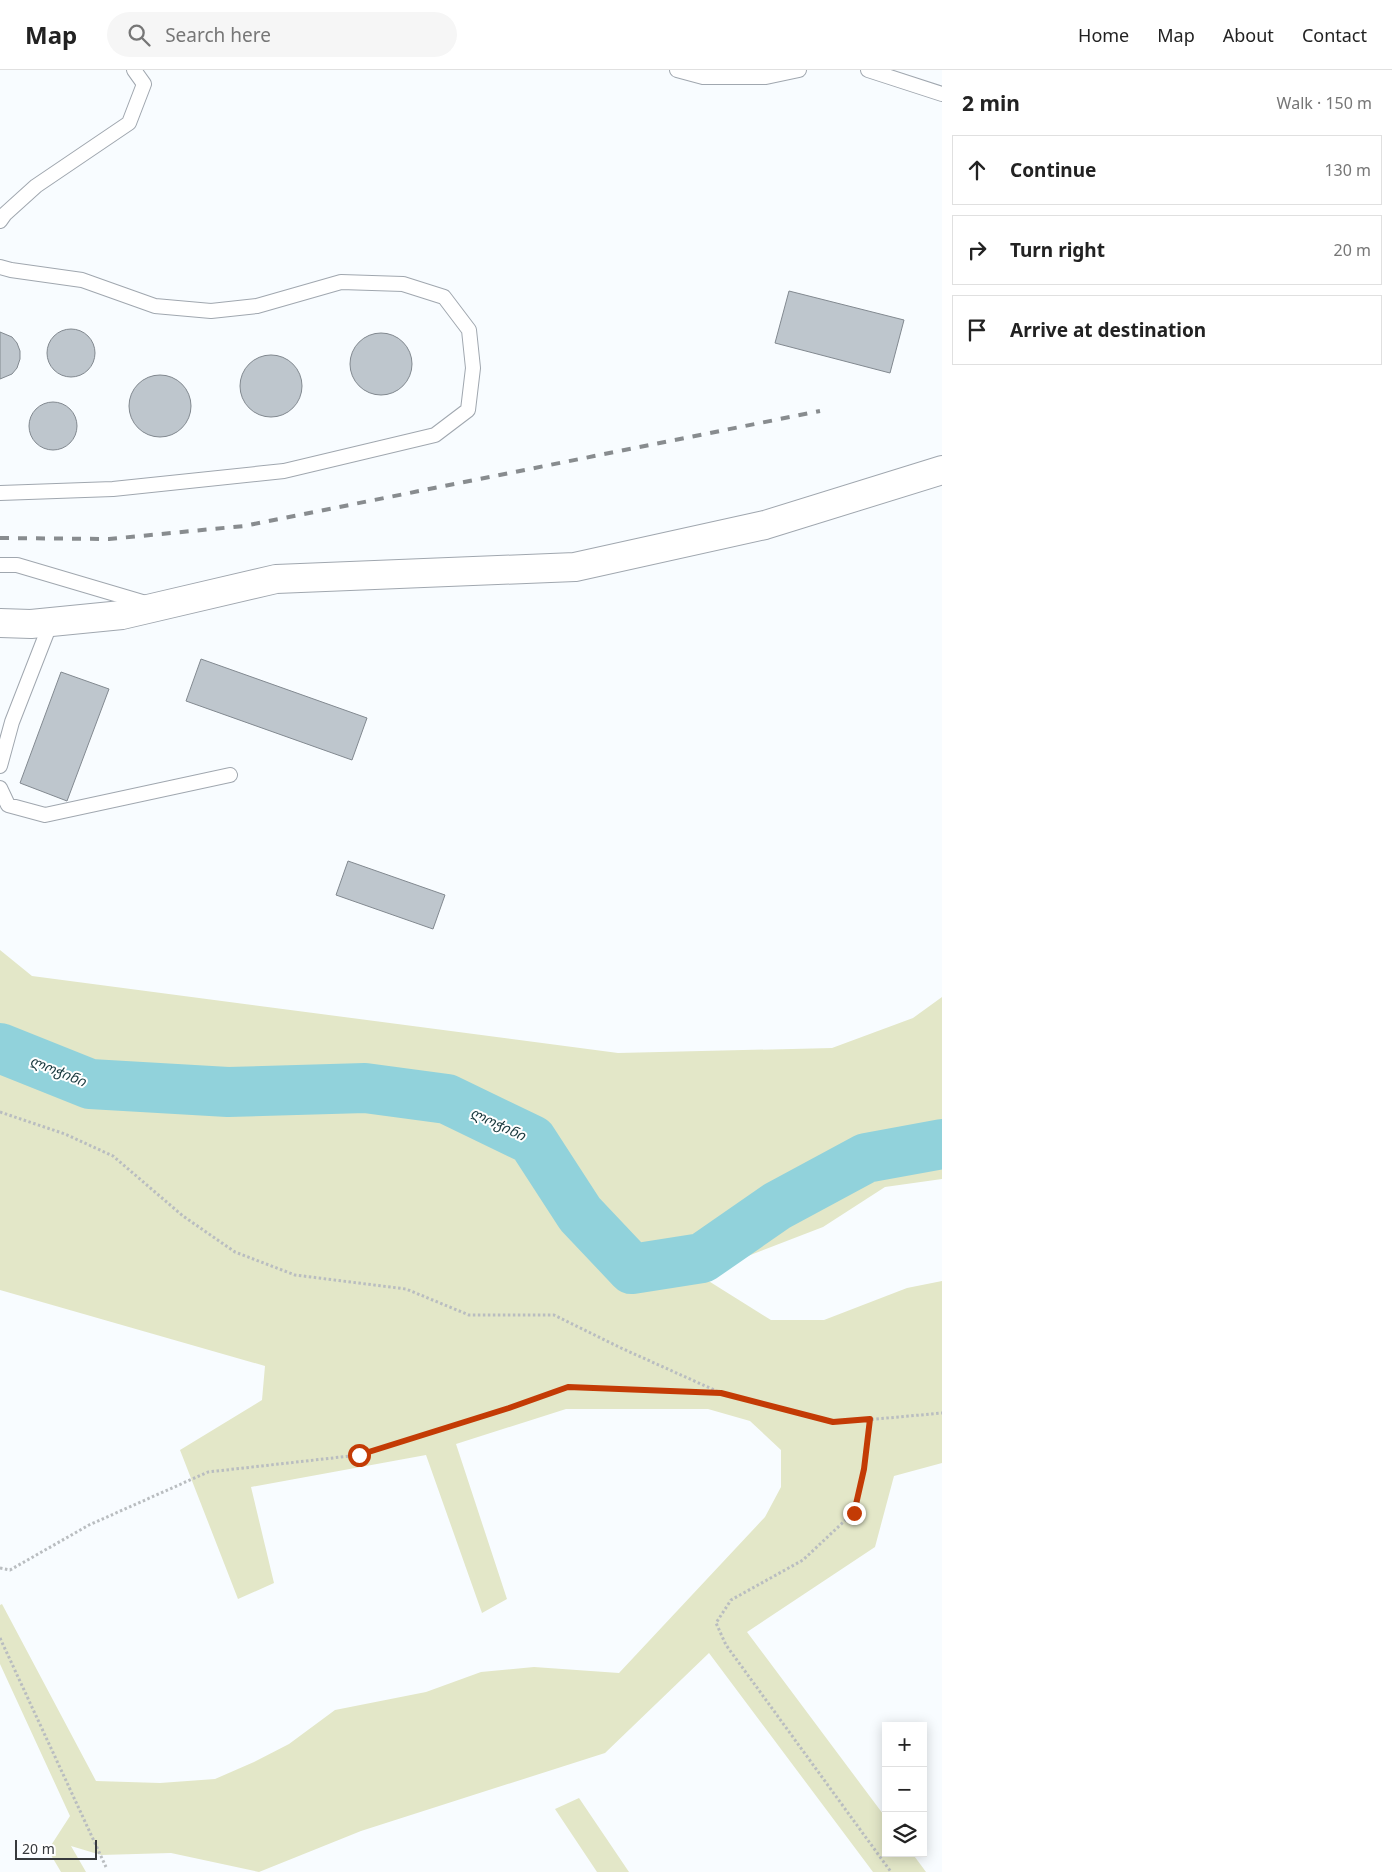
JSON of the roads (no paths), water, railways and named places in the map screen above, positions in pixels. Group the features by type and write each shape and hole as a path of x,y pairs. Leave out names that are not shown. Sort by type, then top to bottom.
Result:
{"street":[{"path":"0,623 31,624 122,615 276,579 575,567 765,525 942,470"}],"lane":[{"path":"0,221 5,214 36,186 130,123 144,84 134,70"},
{"path":"677,70 703,77 766,77 799,70"},
{"path":"868,70 942,94"},
{"path":"0,267 82,280 155,306 211,311 257,306 341,282 403,284 444,297 469,330 473,368 468,410 435,435 284,471 113,489 0,493"},
{"path":"0,565 18,565 158,607"},
{"path":"0,766 12,722 51,622"},
{"path":"0,788 8,805 45,815 230,776"}],"waterway":[{"name":"ლოჭინი","path":"0,1048 90,1084 228,1092 365,1088 447,1099 532,1140 580,1214 632,1269 702,1258 777,1206 866,1158 942,1144"}],"railway":[{"path":"0,538 109,539 244,526 820,411"}]}
